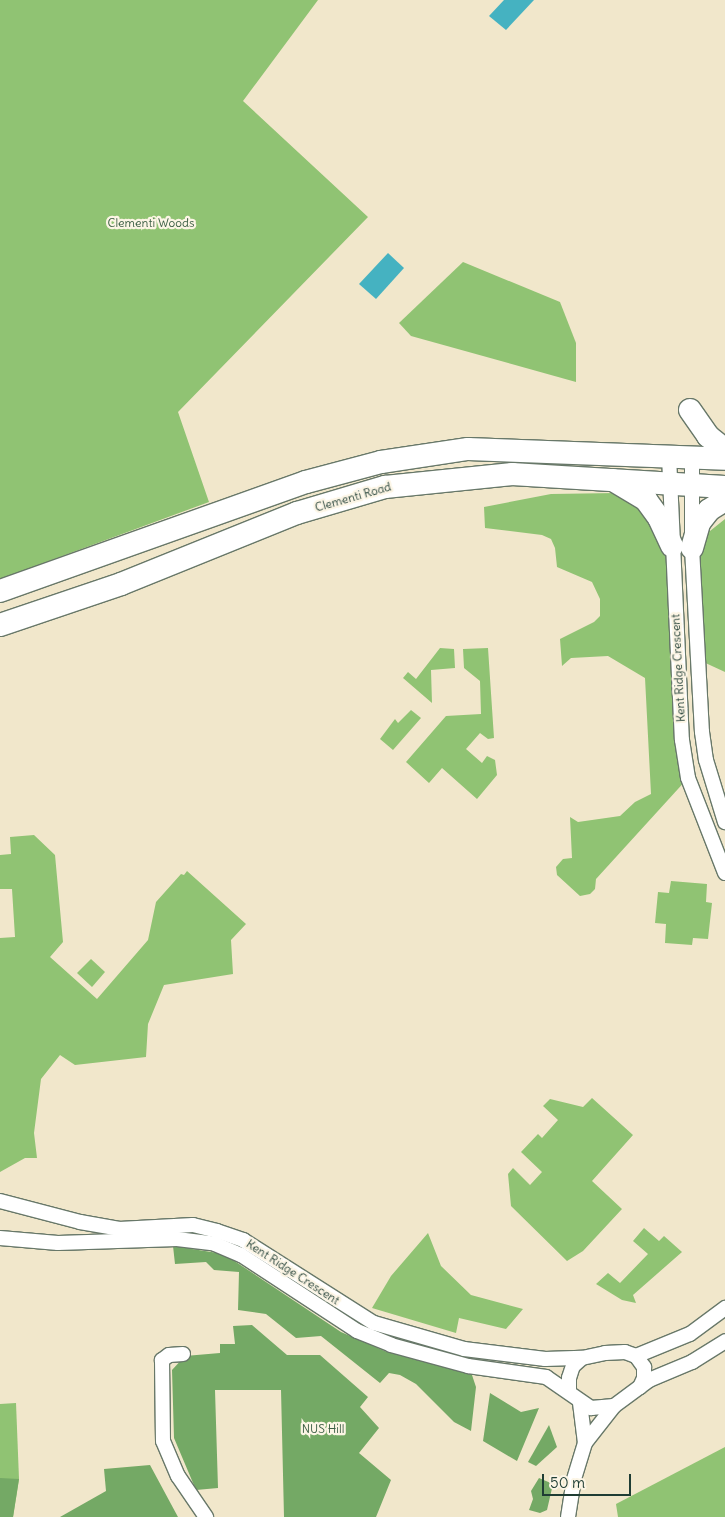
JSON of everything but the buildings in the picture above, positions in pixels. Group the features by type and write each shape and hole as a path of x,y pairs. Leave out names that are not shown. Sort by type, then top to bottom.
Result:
{"main road":[{"path":"690,410 708,436 725,450"},
{"name":"Clementi Road","path":"0,591 289,488 381,462 468,449 725,459"},
{"name":"Clementi Road","path":"0,625 120,584 297,513 385,487 468,476 512,474 725,487"},
{"path":"612,479 646,500 682,547 708,510 725,500"}],"street":[{"name":"Kent Ridge Crescent","path":"669,456 668,483 682,547 706,760 725,822"},
{"name":"Kent Ridge Crescent","path":"692,457 693,484 682,547 681,713 688,778 725,873"},
{"path":"680,696 689,699 700,695"},
{"path":"681,713 690,710 701,714"},
{"path":"688,778 706,760"},
{"name":"Kent Ridge Crescent","path":"0,1201 80,1222 118,1229 193,1225 216,1231 243,1240 340,1303 384,1326 464,1349 545,1359 582,1358 605,1353 625,1352 636,1356 690,1334 725,1308"},
{"name":"Kent Ridge Crescent","path":"0,1238 58,1243 177,1239 215,1244 241,1255 357,1331 392,1345 468,1366 546,1377 569,1390 580,1403"},
{"path":"568,1517 574,1479 586,1443 614,1406 640,1387 692,1362 725,1341"},
{"path":"183,1354 168,1355 162,1360 163,1441 178,1476 206,1517"},
{"path":"636,1356 644,1367 644,1378 640,1387"},
{"path":"569,1390 569,1378 573,1366 582,1358"},
{"path":"580,1403 591,1408 614,1406"},
{"path":"580,1403 586,1443"}],"green space":[{"name":"Clementi Woods","path":"0,0 318,0 243,101 368,217 178,412 209,502 0,579"},
{"path":"463,262 560,302 576,343 576,382 411,336 399,323"},
{"path":"616,493 632,503 667,535 688,778 596,879 595,889 590,894 580,896 557,875 556,867 563,859 572,858 570,817 578,822 620,816 635,802 651,794 645,678 608,656 571,658 562,666 560,639 594,622 600,616 600,599 592,582 557,567 555,548 551,539 542,535 485,528 484,507 551,494"},
{"path":"725,519 725,672 699,660 697,532 710,531"},
{"path":"440,648 454,649 455,668 431,670 432,703 403,678 408,672 416,679"},
{"path":"488,648 494,738 488,739 480,733 466,749 482,763 487,756 495,760 497,775 477,799 442,768 429,783 406,762 446,716 481,714 480,681 464,668 463,649"},
{"path":"411,710 421,718 393,750 380,739 395,719 398,723"},
{"path":"34,835 55,855 63,942 50,957 97,999 148,940 156,902 181,874 184,875 187,871 246,924 231,940 233,974 164,985 148,1024 146,1057 75,1065 60,1055 41,1079 34,1133 37,1158 25,1158 0,1172 0,938 15,937 12,889 0,889 0,855 11,854 10,837"},
{"path":"671,881 707,884 706,902 712,903 708,939 693,938 692,945 665,943 666,924 655,923 658,892 669,893"},
{"path":"91,959 105,972 92,987 77,973"},
{"path":"592,1098 633,1135 592,1181 622,1209 583,1251 567,1261 511,1206 508,1174 513,1168 530,1185 542,1172 521,1152 538,1134 542,1138 558,1120 543,1106 550,1099 583,1107"},
{"path":"644,1228 659,1241 664,1236 682,1252 633,1295 636,1303 622,1300 596,1284 608,1273 620,1283 648,1254 633,1241"},
{"path":"428,1233 441,1266 471,1295 523,1309 506,1329 459,1318 456,1333 372,1308 391,1276"},
{"path":"173,1246 224,1254 341,1332 387,1352 472,1375 476,1387 471,1431 454,1422 416,1384 400,1375 389,1373 380,1383 321,1336 296,1338 266,1314 238,1310 239,1272 214,1270 206,1262 175,1264"},
{"name":"NUS Hill","path":"252,1325 287,1355 320,1355 368,1397 360,1407 379,1428 359,1453 391,1480 376,1517 284,1517 281,1390 215,1390 218,1488 196,1490 174,1438 172,1370 185,1356 220,1353 220,1344 235,1344 233,1326"},
{"path":"490,1393 521,1412 539,1408 517,1461 483,1441"},
{"path":"16,1403 19,1479 13,1517 0,1517 0,1404"},
{"path":"549,1425 557,1447 536,1466 528,1462"},
{"path":"725,1447 725,1517 618,1517 616,1504"},
{"path":"150,1465 178,1517 60,1517 106,1491 104,1469"},
{"path":"0,1478 19,1479 13,1517 0,1517"},
{"path":"539,1478 553,1484 547,1510 540,1513 529,1510 533,1499 531,1491"}],"water":[{"path":"504,0 534,0 506,30 489,16"},
{"path":"388,253 404,268 376,299 359,284"}]}
